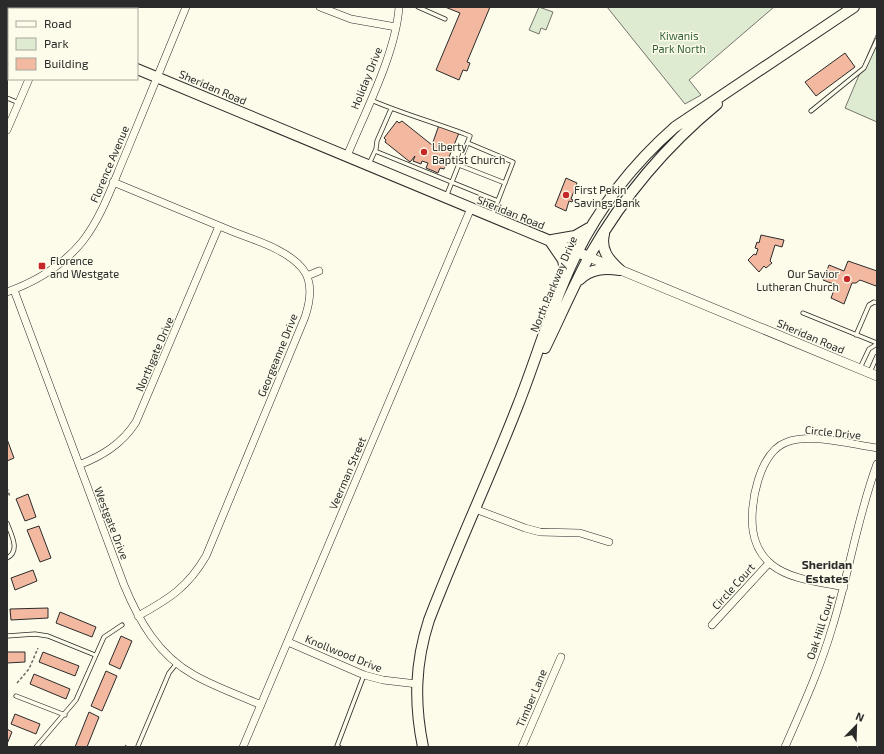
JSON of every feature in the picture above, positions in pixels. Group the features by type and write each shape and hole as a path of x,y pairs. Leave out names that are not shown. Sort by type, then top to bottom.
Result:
{"main road":[{"name":"North Parkway Drive","path":"423,747 418,715 416,684 420,651 429,620 518,404 566,278 578,252 594,224 614,193 659,142 690,116 854,7"},
{"name":"Sheridan Road","path":"138,68 589,257"},
{"name":"North Parkway Drive","path":"518,404 589,257 605,231 634,190 659,158 690,128 753,75"},
{"path":"549,240 557,240 575,236 594,224"},
{"path":"605,231 603,246 605,252 620,270"},
{"path":"549,240 554,245 563,260 566,278"},
{"path":"577,282 584,275 597,270 620,270"}],"street":[{"name":"Florence Avenue","path":"10,291 48,272 77,248 94,224 114,182 186,7"},
{"path":"320,7 351,19 396,27"},
{"name":"Holiday Drive","path":"346,156 388,56 396,27 399,7"},
{"path":"7,130 29,80"},
{"path":"114,182 287,256 302,268 307,276 319,271"},
{"name":"Veerman Street","path":"244,747 471,208"},
{"name":"Northgate Drive","path":"79,465 111,449 126,436 136,422 219,226"},
{"name":"Sheridan Road","path":"589,257 873,375"},
{"name":"Georgeanne Drive","path":"138,616 168,599 184,587 198,570 206,556 305,318 310,299 310,284 307,276"},
{"name":"Westgate Drive","path":"10,291 79,465 124,585 138,616 157,644 177,663 203,680 261,705"},
{"name":"Circle Drive","path":"844,587 794,576 783,572 769,563 762,555 755,540 752,519 761,470 765,461 773,452 786,443 802,439 877,448"},
{"name":"Oak Hill Court","path":"785,747 824,653 844,587 861,511 877,464"},
{"path":"475,509 525,528 547,532 580,534 609,542"},
{"name":"Circle Court","path":"712,625 769,563"},
{"name":"Knollwood Drive","path":"288,642 364,675 383,680 416,684"},
{"name":"Timber Lane","path":"522,747 561,658"}],"lane":[{"path":"418,7 445,19"},
{"path":"811,111 864,68 877,40"},
{"path":"7,98 19,103"},
{"path":"370,100 391,109 438,123 470,136 446,198"},
{"path":"369,165 375,151 377,141 391,109"},
{"path":"468,143 513,162 492,217"},
{"path":"375,151 451,184 498,201"},
{"path":"459,165 505,183"},
{"path":"856,335 869,304 874,302 877,303"},
{"path":"803,313 877,343"},
{"path":"859,369 869,348 877,343"},
{"path":"873,375 877,356"},
{"path":"7,523 15,546 12,555 7,558"},
{"path":"36,747 65,715 76,700 106,634 122,624"},
{"path":"7,636 44,635 95,656"},
{"path":"138,746 169,673 177,663"},
{"path":"338,747 337,746 364,675"},
{"path":"16,696 65,715"}],"path":[{"path":"7,488 10,497"},
{"path":"17,683 29,669 38,648"}],"green space":[{"path":"539,7 553,12 546,30 541,28 539,34 529,30"},
{"name":"Kiwanis Park North","path":"607,7 774,7 689,80 701,95 685,104"},
{"path":"877,33 877,122 845,108"}],"building":[{"path":"445,7 490,7 467,62 470,63 467,71 463,70 459,80 436,70 460,13"},
{"path":"845,53 855,67 816,96 805,82"},
{"path":"397,121 399,123 402,121 432,145 439,125 459,133 444,169 440,168 438,173 426,168 428,163 422,161 421,164 413,161 415,156 410,162 385,142 386,140 384,138"},
{"path":"566,178 577,183 571,199 573,200 572,202 569,201 566,211 555,206"},
{"path":"761,235 784,240 782,247 775,245 770,261 772,263 766,268 764,266 759,272 748,260 754,254 756,255 758,249 755,248 757,242 759,243"},
{"path":"848,261 877,271 877,283 876,286 860,280 856,283 852,283 844,304 831,298 836,285 823,280 829,265 844,271"},
{"path":"7,439 14,458 7,461"},
{"path":"28,494 36,517 25,521 16,499"},
{"path":"39,526 51,558 40,562 27,530"},
{"path":"33,570 37,581 15,590 11,578"},
{"path":"48,608 48,618 11,620 10,609"},
{"path":"60,612 96,627 92,637 56,623"},
{"path":"121,636 132,641 120,669 109,664"},
{"path":"7,652 25,652 25,662 7,663"},
{"path":"43,652 79,666 75,676 39,662"},
{"path":"106,671 117,676 102,711 91,706"},
{"path":"34,674 70,689 66,699 30,684"},
{"path":"89,712 99,717 87,747 75,747"},
{"path":"15,714 40,724 36,734 11,724"},
{"path":"7,729 12,732 7,744"}],"place":[{"name":"Liberty Baptist Church","path":"424,152"},
{"name":"First Pekin Savings Bank","path":"566,195"},
{"name":"Florence and Westgate","path":"42,266"},
{"name":"Our Savior Lutheran Church","path":"847,279"}],"district":[{"name":"Sheridan Estates","path":"827,571"}]}
